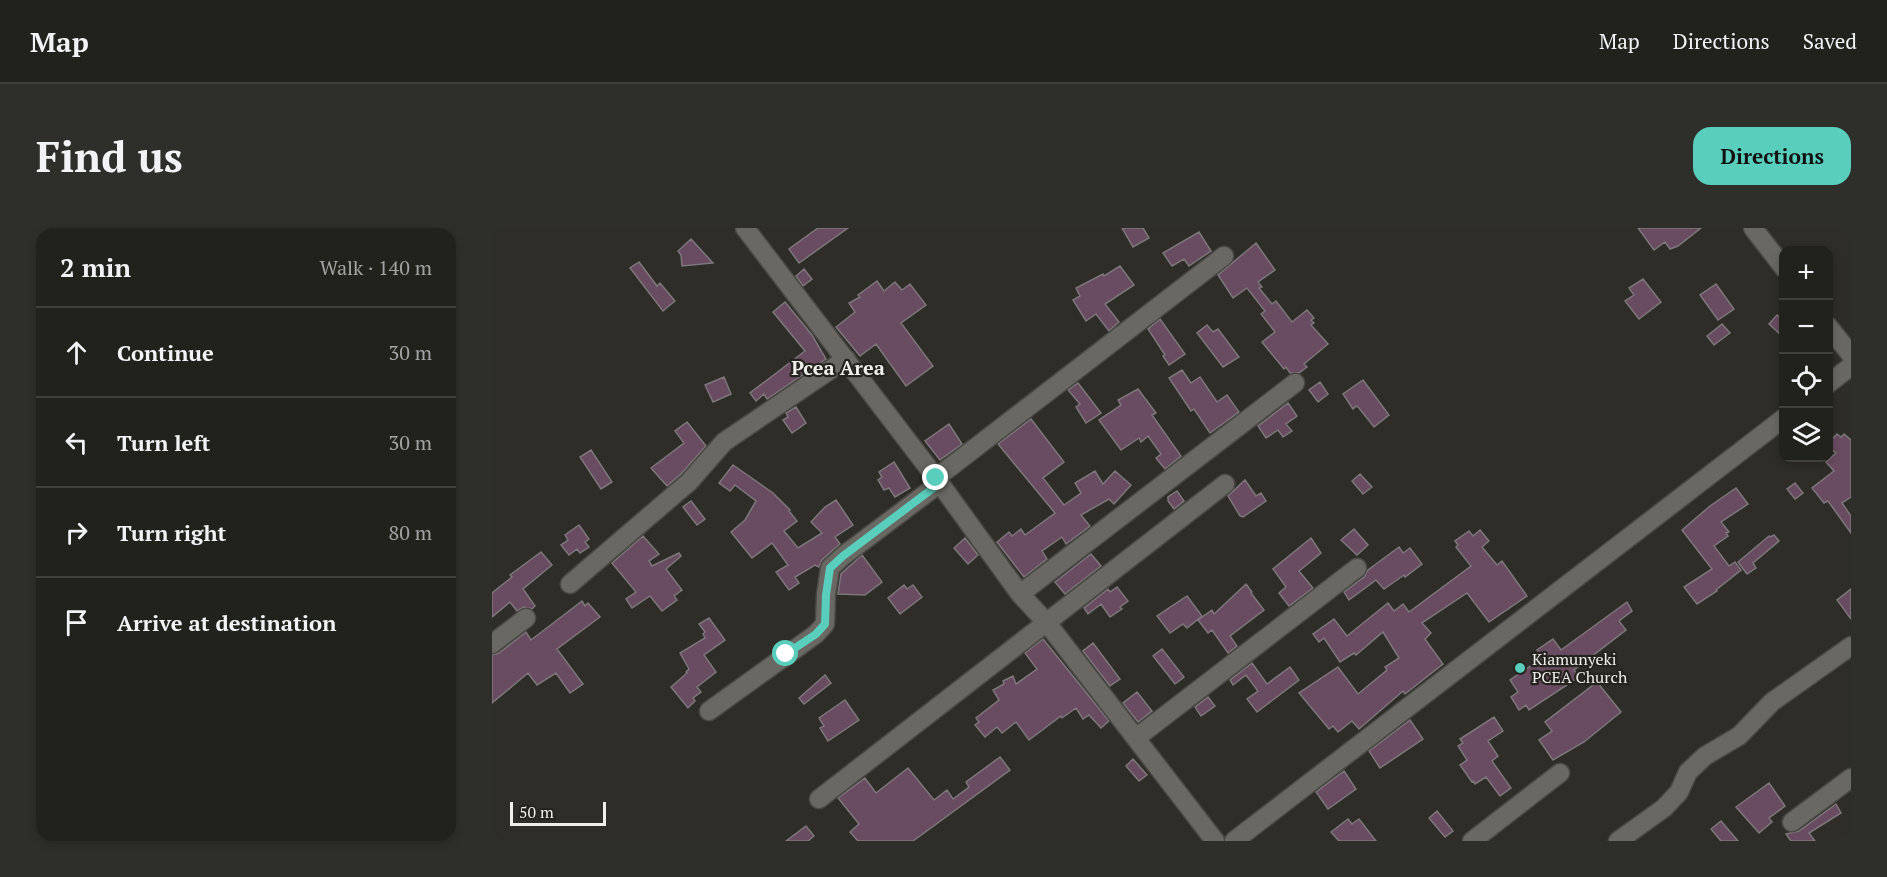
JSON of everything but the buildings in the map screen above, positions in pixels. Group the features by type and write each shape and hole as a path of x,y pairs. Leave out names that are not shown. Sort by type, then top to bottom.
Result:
{"street":[{"path":"745,228 938,481 1020,594 1047,623 1215,841"},
{"path":"1753,228 1779,262"},
{"path":"709,711 816,634 825,624 830,568 843,556 1224,256"},
{"path":"1833,332 1851,355"},
{"path":"570,584 689,483 724,442 846,359"},
{"path":"1833,380 1851,366"},
{"path":"1020,594 1295,383"},
{"path":"1234,841 1779,422"},
{"path":"819,798 1224,484"},
{"path":"1136,738 1357,568"},
{"path":"492,644 526,618"},
{"path":"1618,841 1664,808 1679,792 1688,772 1705,756 1739,736 1772,702 1851,646"},
{"path":"1472,841 1560,773"},
{"path":"1792,822 1851,778"}],"place":[{"name":"Kiamunyeki PCEA Church","path":"1520,668"}],"district":[{"name":"Pcea Area","path":"838,367"}],"route":[{"path":"786,654 816,634 825,624 830,568 940,483 936,478"}]}
